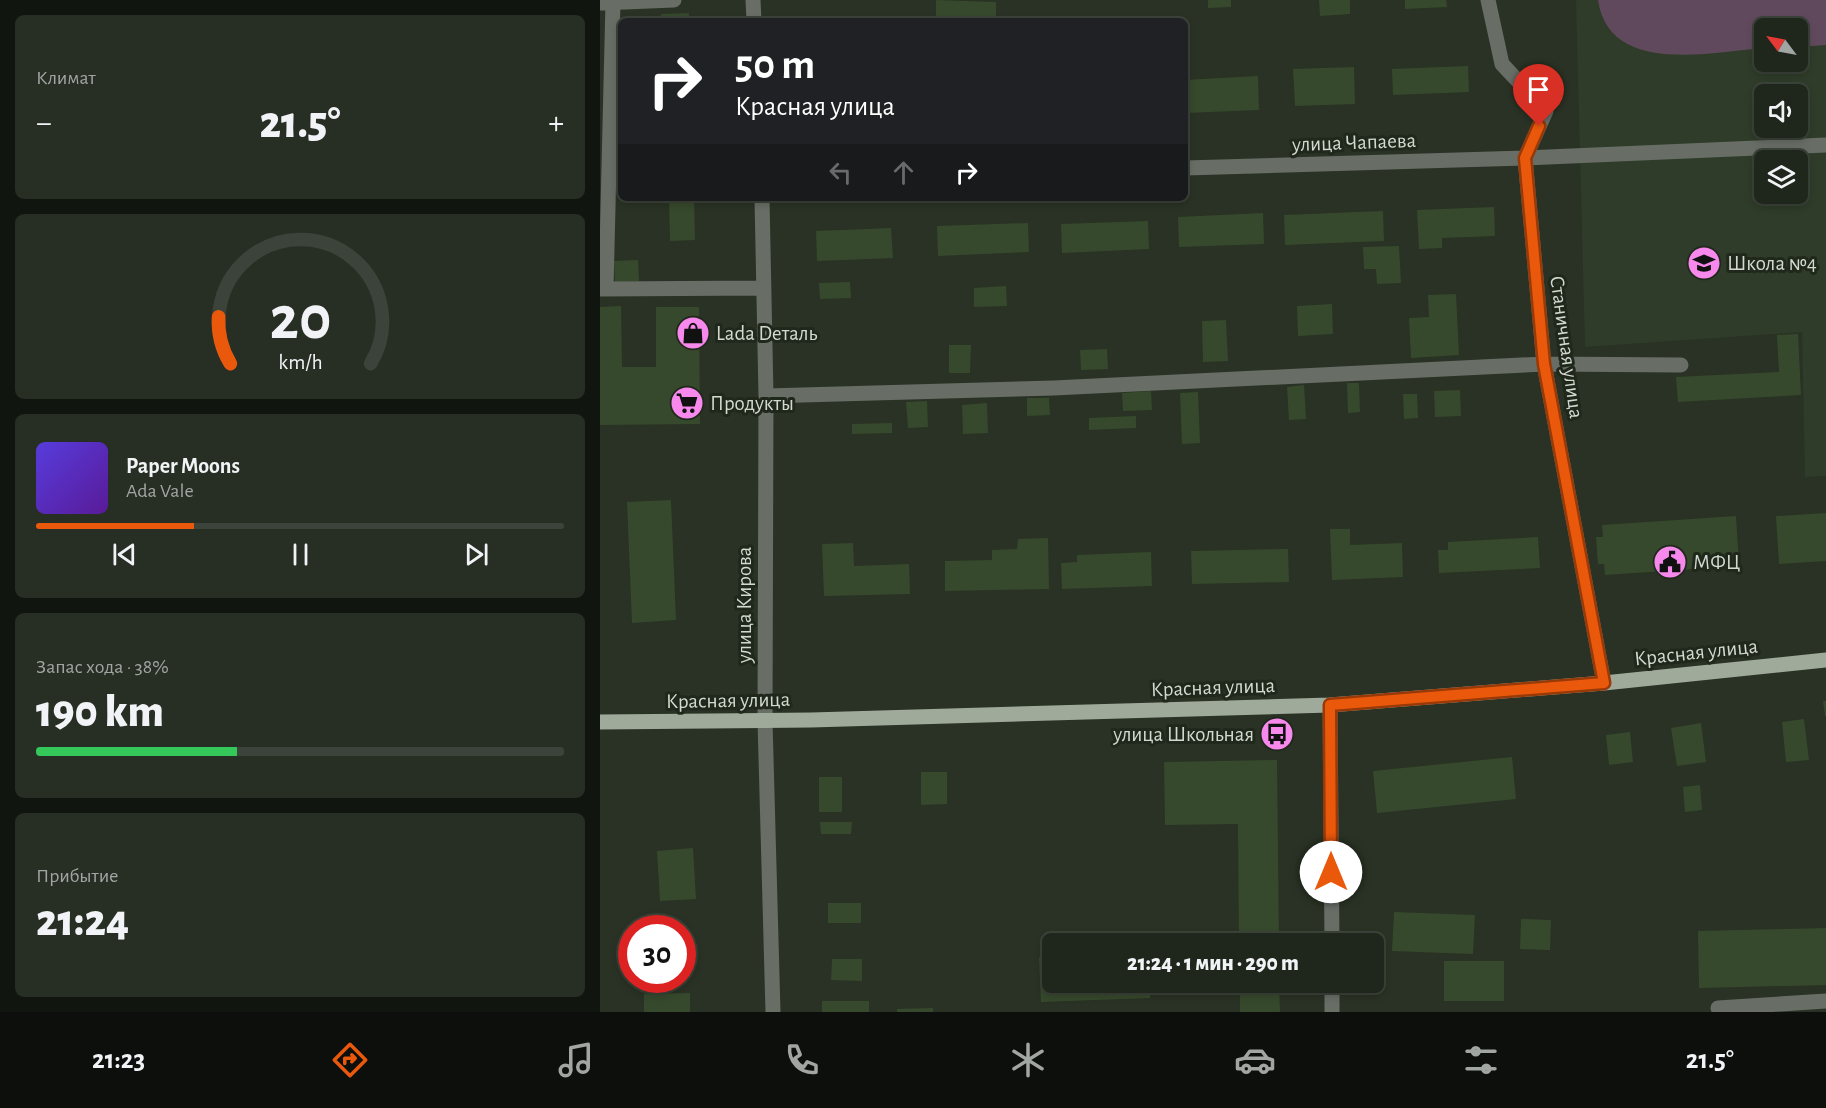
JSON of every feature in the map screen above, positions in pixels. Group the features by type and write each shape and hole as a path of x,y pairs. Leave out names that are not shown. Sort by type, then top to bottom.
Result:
{"main road":[{"name":"Красная улица","path":"600,722 765,720 1330,705 1604,683 1826,660"}],"street":[{"path":"674,0 606,2 603,289 764,288"},
{"path":"753,0 754,18"},
{"name":"Станичная улица","path":"1488,0 1503,64 1546,111 1525,158 1544,364 1604,683"},
{"name":"улица Чапаева","path":"1188,168 1525,158 1826,145"},
{"name":"улица Кирова","path":"762,201 766,396 765,720 773,1012"},
{"path":"766,396 1054,388 1544,364 1681,365"},
{"path":"1330,705 1332,933"},
{"path":"1332,993 1332,1012"},
{"path":"1718,1008 1826,1001"}],"shaded area":[{"name":"Школа №4","path":"1576,0 1826,0 1826,476 1805,477 1802,332 1585,347"},
{"path":"1598,0 1826,0 1826,45 1808,46 1808,18 1754,18 1754,49 1691,55 1641,50 1621,40 1606,24"}],"building":[{"path":"936,0 996,2 996,18 936,18"},
{"path":"1208,0 1231,0 1231,7 1208,8"},
{"path":"1319,0 1350,0 1350,14 1320,16"},
{"path":"1405,0 1446,0 1447,7 1405,9"},
{"path":"689,13 689,18 661,18 661,14"},
{"path":"1468,66 1469,92 1393,95 1392,69"},
{"path":"1354,67 1355,104 1295,106 1293,69"},
{"path":"1258,76 1259,110 1188,113 1188,80"},
{"path":"669,201 694,201 695,240 670,241"},
{"path":"1494,207 1495,236 1442,238 1442,248 1419,249 1417,210"},
{"path":"1383,211 1384,241 1285,245 1284,215"},
{"path":"1263,213 1264,244 1179,247 1178,217"},
{"path":"1148,221 1149,249 1062,253 1061,224"},
{"path":"1028,223 1029,252 938,256 937,226"},
{"path":"891,228 893,258 817,261 816,231"},
{"path":"1399,246 1401,283 1377,284 1376,269 1364,269 1363,247"},
{"path":"638,260 639,281 615,282 614,261"},
{"path":"850,282 851,298 820,299 819,283"},
{"path":"1006,286 1007,306 974,307 974,288"},
{"path":"1456,294 1459,355 1411,358 1409,318 1429,317 1428,295"},
{"path":"1332,304 1333,334 1298,336 1297,306"},
{"path":"621,306 622,367 656,367 656,307 699,307 700,424 600,425 600,307"},
{"path":"1226,320 1228,361 1203,362 1202,321"},
{"path":"1798,334 1801,395 1678,402 1676,377 1779,372 1777,335"},
{"path":"949,345 971,345 970,373 949,373"},
{"path":"1107,349 1108,369 1081,370 1080,350"},
{"path":"1347,383 1359,383 1360,412 1348,413"},
{"path":"1304,385 1306,419 1289,420 1287,387"},
{"path":"1460,390 1461,416 1435,417 1434,391"},
{"path":"1151,391 1152,410 1123,411 1122,393"},
{"path":"1198,392 1200,443 1182,444 1180,393"},
{"path":"1403,394 1417,394 1418,418 1404,419"},
{"path":"1027,398 1049,398 1050,415 1027,416"},
{"path":"927,401 928,427 908,428 906,402"},
{"path":"987,403 988,433 963,434 962,405"},
{"path":"1136,416 1136,428 1089,430 1089,418"},
{"path":"892,423 892,433 852,434 852,424"},
{"path":"671,500 676,620 632,623 627,502"},
{"path":"1826,513 1826,561 1779,564 1776,516"},
{"path":"1736,516 1739,566 1605,575 1604,564 1598,564 1596,537 1603,537 1602,525"},
{"path":"1330,529 1350,529 1350,545 1402,543 1403,577 1332,580"},
{"path":"1538,537 1540,568 1439,573 1438,550 1448,550 1448,542"},
{"path":"1048,538 1049,589 945,591 945,561 992,560 992,550 1017,549 1018,539"},
{"path":"853,543 854,566 909,564 910,594 824,596 822,544"},
{"path":"1288,549 1289,582 1192,584 1191,551"},
{"path":"1151,552 1152,586 1062,589 1061,563 1077,562 1077,555"},
{"path":"1823,701 1826,701 1826,716 1825,716"},
{"path":"1804,719 1809,760 1786,762 1782,722"},
{"path":"1701,723 1706,762 1677,766 1671,728"},
{"path":"1630,732 1633,762 1609,765 1606,735"},
{"path":"1512,757 1516,799 1377,813 1373,771"},
{"path":"1277,760 1279,933 1239,933 1238,824 1165,825 1164,762"},
{"path":"921,772 947,772 947,804 921,805"},
{"path":"819,777 842,777 842,812 819,812"},
{"path":"1700,785 1702,810 1685,812 1683,787"},
{"path":"820,822 852,822 851,834 821,834"},
{"path":"693,848 696,899 660,901 657,851"},
{"path":"828,903 861,903 861,923 828,923"},
{"path":"1394,912 1475,915 1473,954 1392,951"},
{"path":"1521,919 1551,920 1550,950 1520,949"},
{"path":"1826,928 1826,985 1699,988 1698,931"},
{"path":"1039,957 1042,957 1042,993 1150,993 1150,998 1041,1002"},
{"path":"832,959 862,959 862,981 831,980"},
{"path":"1444,961 1504,961 1504,1001 1444,1001"},
{"path":"690,993 690,1012 644,1012 644,994"},
{"path":"1240,993 1279,993 1280,1012 1240,1012"},
{"path":"822,1001 869,1001 869,1012 822,1012"},
{"path":"933,1008 933,1012 897,1012 897,1009"}],"place":[{"name":"Школа №4","path":"1704,263"},
{"name":"Lada Dеталь","path":"693,333"},
{"name":"Продукты","path":"687,403"},
{"name":"МФЦ","path":"1670,562"},
{"name":"улица Школьная","path":"1277,734"}],"route":[{"path":"1331,872 1330,705 1604,683 1544,364 1525,158 1539,126"}]}
